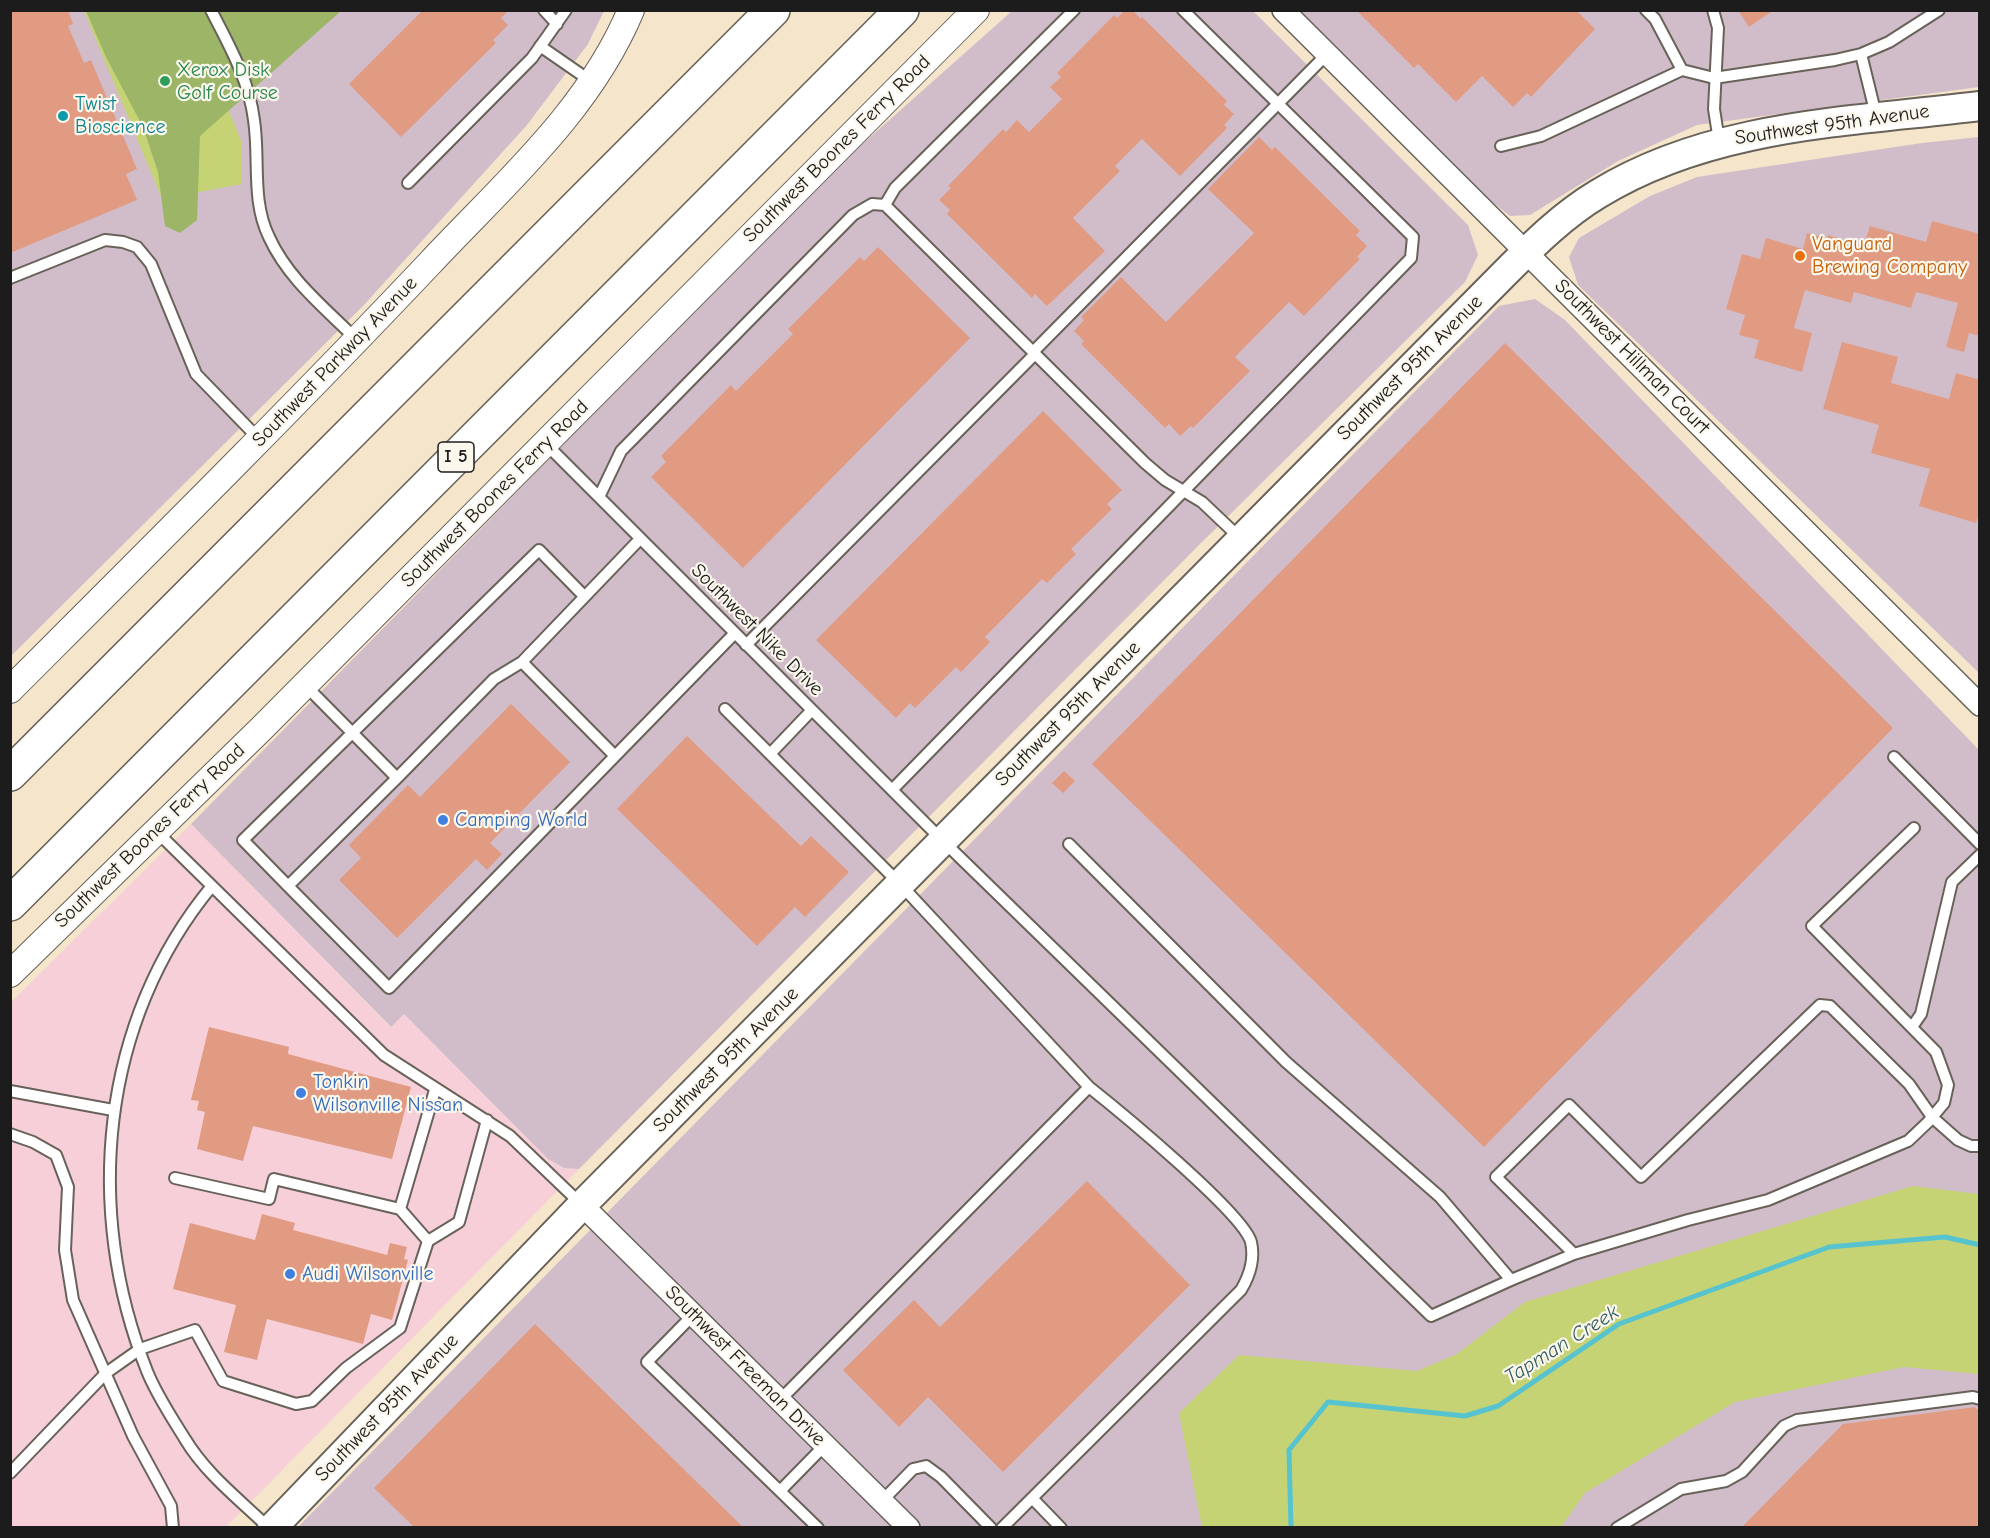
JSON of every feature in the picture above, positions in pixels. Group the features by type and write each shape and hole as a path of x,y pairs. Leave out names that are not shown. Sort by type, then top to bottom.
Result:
{"highway":[{"path":"10,774 773,10"},
{"name":"I 5","path":"10,904 902,10"}],"main road":[{"name":"Southwest 95th Avenue","path":"270,1527 582,1205 1241,539 1527,252 1562,220 1614,184 1670,157 1719,141 1980,106"}],"street":[{"name":"Southwest Parkway Avenue","path":"10,690 358,340 558,128 593,82 631,10"},
{"name":"Southwest Boones Ferry Road","path":"10,974 546,444 976,10"},
{"name":"Southwest Hillman Court","path":"1283,10 1980,705"},
{"name":"Southwest Freeman Drive","path":"582,1205 909,1527"}],"lane":[{"path":"211,10 234,54 251,105 256,133 258,194 269,237 292,275 358,340"},
{"path":"544,10 556,24"},
{"path":"408,183 540,46 566,10"},
{"path":"885,205 895,188 1074,10"},
{"path":"892,790 1411,258 1413,237 1183,10"},
{"path":"1646,10 1654,19 1682,70"},
{"path":"1713,10 1718,28 1714,109 1719,141"},
{"path":"1501,146 1541,136 1682,70 1714,78 1861,54 1889,42 1939,10"},
{"path":"540,46 593,82"},
{"path":"746,645 1327,54"},
{"path":"1861,54 1877,118"},
{"path":"599,497 621,452 853,215 872,204 885,205 1145,463 1202,502 1241,539"},
{"path":"10,278 105,240 123,242 137,247 151,264 196,374 260,440"},
{"name":"Southwest Nike Drive","path":"546,444 943,841 1431,1316 1511,1280"},
{"path":"288,886 494,679 522,662 640,538"},
{"path":"585,596 539,550 243,840 389,988 735,633"},
{"path":"522,662 615,756"},
{"path":"304,685 397,778"},
{"path":"725,709 900,884 1089,1087 1125,1116 1231,1215 1251,1241 1251,1272 1241,1290 1002,1527"},
{"path":"770,754 812,710"},
{"path":"1894,757 1980,844"},
{"path":"1069,844 1286,1062 1440,1197 1511,1280 1574,1254 1688,1220 1768,1200 1908,1142 1932,1117 1944,1102 1948,1085 1936,1052 1812,926 1914,828"},
{"path":"155,830 384,1056 510,1136 582,1205"},
{"path":"1912,1027 1921,1014 1952,882 1980,855"},
{"path":"212,886 192,910 151,979 127,1052 113,1110 109,1198 119,1278 148,1372 186,1441 212,1474 270,1527"},
{"path":"1574,1254 1496,1177 1569,1105 1641,1177 1821,1005 1830,1006 1909,1084 1932,1117 1958,1140 1971,1146 1980,1146"},
{"path":"780,1400 1089,1087"},
{"path":"400,1209 435,1090"},
{"path":"10,1091 113,1110"},
{"path":"10,1473 106,1373 140,1349 195,1330 223,1381 296,1404 312,1401 346,1368 400,1328 428,1240 459,1222 487,1120"},
{"path":"10,1134 33,1142 56,1155 68,1187 65,1250 73,1300 133,1436 171,1506 173,1527"},
{"path":"175,1178 269,1200 274,1179 400,1209 428,1240"},
{"path":"693,1315 647,1362 818,1527"},
{"path":"1617,1527 1681,1489 1726,1482 1742,1472 1784,1426 1797,1420 1973,1397 1980,1399"},
{"path":"781,1490 825,1445"},
{"path":"882,1501 913,1469 926,1466 941,1477 991,1527"},
{"path":"1032,1498 1061,1527"}],"shaded area":[{"path":"11,11 604,11 588,44 527,125 363,306 11,656"},
{"path":"1012,11 1253,11 1468,225 1478,255 1465,282 1201,543 579,1169 564,1168 548,1159 404,1014 391,1027 191,824 832,171"},
{"path":"1295,11 1979,11 1979,87 1697,125 1618,161 1530,215 1510,216 1487,198"},
{"path":"1979,137 1979,673 1578,285 1569,257 1579,238 1650,196 1697,177 1922,143"},
{"path":"1535,299 1565,320 1979,750 1979,1527 297,1528 1499,306"},
{"path":"191,824 390,1027 404,1014 548,1159 564,1168 579,1169 226,1527 11,1528 11,1002"}],"green space":[{"name":"Xerox Disk Golf Course","path":"84,11 188,11 242,143 242,184 162,199"},
{"name":"Xerox Disk Golf Course","path":"86,11 341,11 200,136 197,220 180,233 165,226 158,172 143,127 106,57"},
{"path":"1913,1186 1979,1194 1979,1374 1904,1367 1735,1402 1585,1493 1561,1527 1202,1527 1179,1413 1239,1355 1417,1371 1457,1354 1525,1302"}],"building":[{"name":"Twist Bioscience","path":"10,10 68,10 73,24 68,26 84,63 91,60 137,169 126,174 137,200 10,253"},
{"path":"423,10 509,10 501,18 508,25 493,40 496,43 401,137 349,84"},
{"path":"1125,10 1132,10 1141,19 1142,17 1227,101 1224,105 1234,114 1224,125 1227,128 1180,176 1142,139 1115,166 1120,171 1073,218 1105,251 1047,306 1035,294 1032,298 947,214 950,210 939,200 951,188 948,186 1003,129 1006,132 1017,120 1029,132 1062,99 1050,87 1061,77 1057,73 1114,15 1117,18"},
{"path":"1356,10 1576,10 1595,29 1531,97 1527,93 1513,107 1482,76 1456,102 1418,64 1414,68"},
{"path":"1738,10 1774,10 1749,27"},
{"path":"1259,137 1272,150 1275,147 1360,231 1356,235 1367,246 1357,257 1360,259 1304,316 1289,302 1235,357 1250,371 1193,428 1191,426 1180,436 1169,424 1165,428 1081,344 1084,341 1074,331 1084,320 1081,317 1121,277 1166,322 1254,233 1208,189"},
{"path":"1932,221 1980,234 1980,336 1969,333 1964,352 1946,347 1958,303 1916,292 1911,308 1854,292 1851,303 1805,290 1794,328 1812,333 1802,372 1754,358 1759,340 1739,335 1745,315 1726,309 1742,254 1760,259 1766,238 1803,249 1807,233 1827,238 1828,235 1864,245 1870,226 1926,242"},
{"path":"878,247 970,338 743,568 651,477 666,462 661,456 731,385 736,391 793,334 788,329 860,257 864,261"},
{"path":"1842,342 1898,357 1891,383 1949,399 1956,373 1980,380 1980,510 1976,523 1919,506 1930,469 1871,453 1879,425 1823,409"},
{"path":"1505,343 1893,728 1484,1147 1092,764"},
{"path":"1043,411 1122,490 1107,504 1112,509 1071,549 1076,554 1047,583 1042,579 985,637 990,642 961,672 956,667 915,708 910,703 896,718 816,640"},
{"name":"Camping World","path":"511,704 570,762 490,843 502,854 487,870 476,859 397,938 339,880 361,858 349,845 408,785 420,797"},
{"path":"687,736 801,846 811,836 849,872 805,917 795,907 757,946 617,809"},
{"path":"1064,771 1075,781 1063,793 1052,783"},
{"name":"Tonkin Wilsonville Nissan","path":"209,1027 289,1047 288,1054 411,1087 392,1159 253,1126 243,1161 197,1149 205,1112 197,1110 199,1101 191,1100"},
{"path":"1087,1181 1190,1285 1003,1472 928,1397 899,1427 843,1370 914,1300 940,1327"},
{"name":"Audi Wilsonville","path":"262,1214 295,1223 293,1230 387,1255 390,1243 407,1247 404,1259 408,1260 392,1320 371,1314 363,1344 267,1319 257,1360 224,1352 236,1305 173,1289 190,1223 255,1240"},
{"path":"535,1324 743,1527 414,1527 374,1488"},
{"path":"1975,1407 1980,1412 1980,1527 1742,1527 1843,1424"}],"waterway":[{"name":"Tapman Creek","path":"1291,1528 1289,1450 1328,1402 1465,1416 1498,1406 1619,1324 1829,1247 1945,1237 1980,1245"}],"place":[{"name":"Xerox Disk Golf Course","path":"165,81"},
{"name":"Twist Bioscience","path":"63,116"},
{"name":"Vanguard Brewing Company","path":"1800,256"},
{"name":"Camping World","path":"443,820"},
{"name":"Tonkin Wilsonville Nissan","path":"301,1093"},
{"name":"Audi Wilsonville","path":"290,1274"}]}
